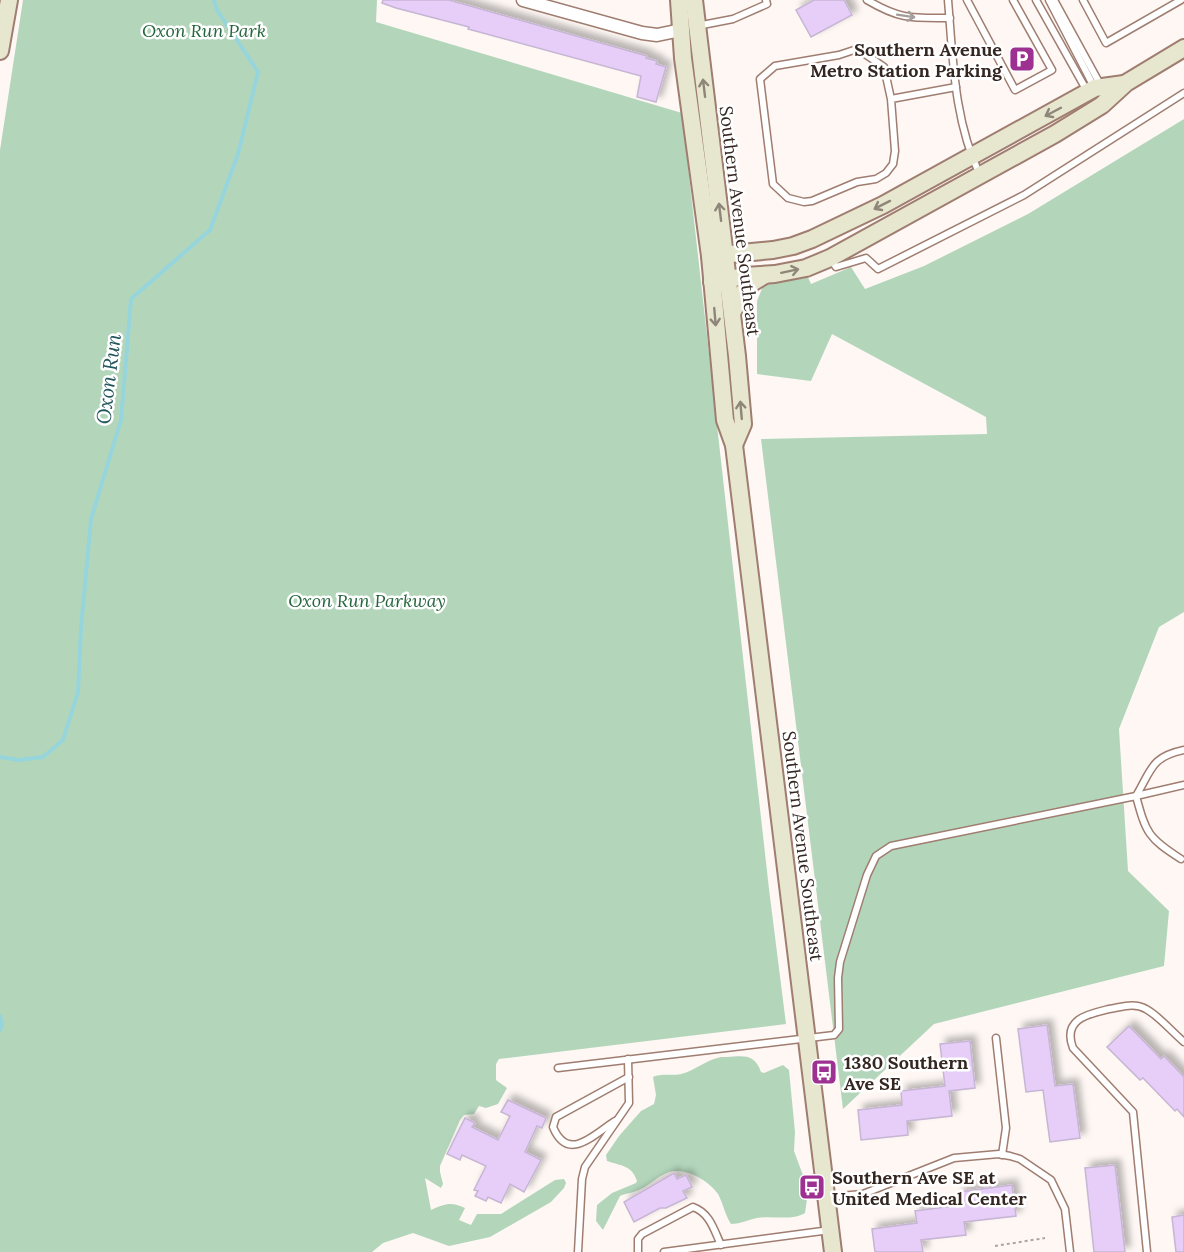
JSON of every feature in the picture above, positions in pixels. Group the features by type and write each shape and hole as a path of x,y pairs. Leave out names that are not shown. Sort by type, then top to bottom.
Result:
{"main road":[{"name":"Southern Avenue Southeast","path":"679,0 689,28"},
{"name":"Southern Avenue Southeast","path":"694,0 689,28 688,112 717,256 728,279 733,311 743,424 734,445"},
{"path":"0,51 5,7"},
{"path":"711,282 806,268 830,258 980,176 1102,105 1126,84 1184,48"},
{"path":"717,256 793,246 812,239 883,205 970,155 1095,90 1126,84"},
{"name":"Southern Avenue Southeast","path":"717,256 711,282 724,420 734,445 833,1252"},
{"path":"733,311 747,286 765,275"}],"street":[{"path":"523,0 642,33 657,34 689,28"}],"lane":[{"path":"689,28 733,19 766,2 775,0"},
{"path":"867,0 888,12 909,18 950,18"},
{"path":"948,0 956,87 970,155 980,176"},
{"path":"967,0 1015,90 1052,70 1013,0"},
{"path":"1036,0 1095,90"},
{"path":"1049,0 1095,90"},
{"path":"1054,0 1095,90"},
{"path":"1083,0 1106,43 1181,0"},
{"path":"854,50 862,52 884,67 891,99 895,151 893,164 886,173 876,179 856,182 812,201 804,202 788,198 773,184 760,80 775,66 839,55 854,50"},
{"path":"891,99 956,87"},
{"path":"830,258 836,267 866,258 878,269 1024,195 1184,93"},
{"path":"1181,859 1149,834 1136,795 1162,756 1184,750"},
{"path":"558,1068 834,1035 839,1029 840,962 867,875 876,856 891,846 1184,784"},
{"path":"1147,1252 1133,1112 1073,1048 1070,1040 1071,1029 1085,1014 1136,1005 1146,1009 1184,1042"},
{"path":"996,1038 1006,1128 1002,1155"},
{"path":"578,1252 582,1179 585,1167 629,1103 628,1059"},
{"path":"618,1119 576,1145 565,1145 558,1138 553,1127 556,1117 629,1077"},
{"path":"827,1197 863,1194 954,1158 1002,1155 1020,1159 1051,1180 1065,1209 1070,1252"},
{"path":"638,1252 638,1239 642,1234 693,1208 702,1210 709,1218 721,1245"},
{"path":"664,1252 830,1230"}],"path":[{"path":"995,1246 1045,1238"}],"green space":[{"name":"Oxon Run Parkway","path":"23,0 377,0 376,22 682,113 786,1024 499,1059 496,1064 496,1080 507,1088 498,1104 486,1108 479,1106 474,1114 464,1115 460,1120 440,1166 443,1184 441,1188 425,1178 431,1210 448,1204 460,1206 465,1208 459,1220 471,1225 477,1214 501,1214 555,1180 564,1179 566,1183 551,1202 490,1237 449,1246 413,1233 383,1243 372,1252 0,1252 0,150"},
{"path":"1184,119 1184,612 1159,627 1119,729 1128,871 1169,911 1164,966 934,1024 843,1109 761,439 987,434 986,417 832,334 811,381 757,374 757,301 763,286 807,275 811,284 851,267 865,289 924,266 1028,214"},
{"path":"721,1057 751,1058 764,1073 783,1065 789,1070 795,1132 794,1151 804,1178 807,1199 805,1213 793,1217 759,1218 731,1224 714,1189 690,1173 676,1171 665,1174 645,1187 620,1196 603,1230 596,1221 597,1205 612,1193 637,1181 629,1169 607,1161 606,1155 641,1111 654,1104 656,1095 653,1077 686,1073 710,1060"}],"building":[{"path":"383,0 449,0 647,56 646,58 657,61 656,64 666,67 656,102 637,97 641,76 396,8 382,3"},
{"path":"814,0 844,0 852,15 811,37 796,10"},
{"path":"1047,1025 1055,1086 1073,1084 1080,1138 1050,1142 1043,1090 1026,1092 1018,1029"},
{"path":"1129,1026 1161,1059 1164,1056 1184,1077 1184,1117 1177,1109 1175,1111 1143,1078 1140,1080 1107,1047"},
{"path":"970,1041 975,1088 949,1091 952,1116 907,1121 908,1135 861,1140 858,1110 902,1105 901,1091 945,1086 940,1044"},
{"path":"508,1100 546,1118 542,1128 537,1126 525,1152 541,1160 524,1192 510,1184 501,1203 488,1197 486,1201 475,1196 478,1191 474,1190 486,1166 462,1155 460,1160 447,1154 465,1118 475,1123 472,1127 498,1140 510,1116 501,1112"},
{"path":"1115,1165 1125,1252 1094,1252 1085,1168"},
{"path":"674,1173 677,1179 686,1175 692,1187 683,1191 687,1198 666,1208 660,1208 634,1222 624,1202"},
{"path":"1012,1185 1016,1216 964,1222 966,1235 921,1240 923,1252 875,1252 872,1229 917,1223 915,1211 960,1205 959,1192"},
{"path":"1184,1215 1184,1252 1176,1252 1172,1217"}],"waterway":[{"name":"Oxon Run","path":"0,757 19,760 43,757 63,740 78,692 81,628 91,519 121,420 131,299 210,230 238,154 258,72 217,10 214,0"},
{"name":"Oxon Run","path":"0,1016 2,1025 0,1030"}],"place":[{"name":"Southern Avenue Metro Station Parking","path":"1022,59"},
{"name":"1380 Southern Ave SE","path":"824,1072"},
{"name":"Southern Ave SE at United Medical Center","path":"812,1187"}],"park label":[{"name":"Oxon Run Park","path":"204,30"}]}
